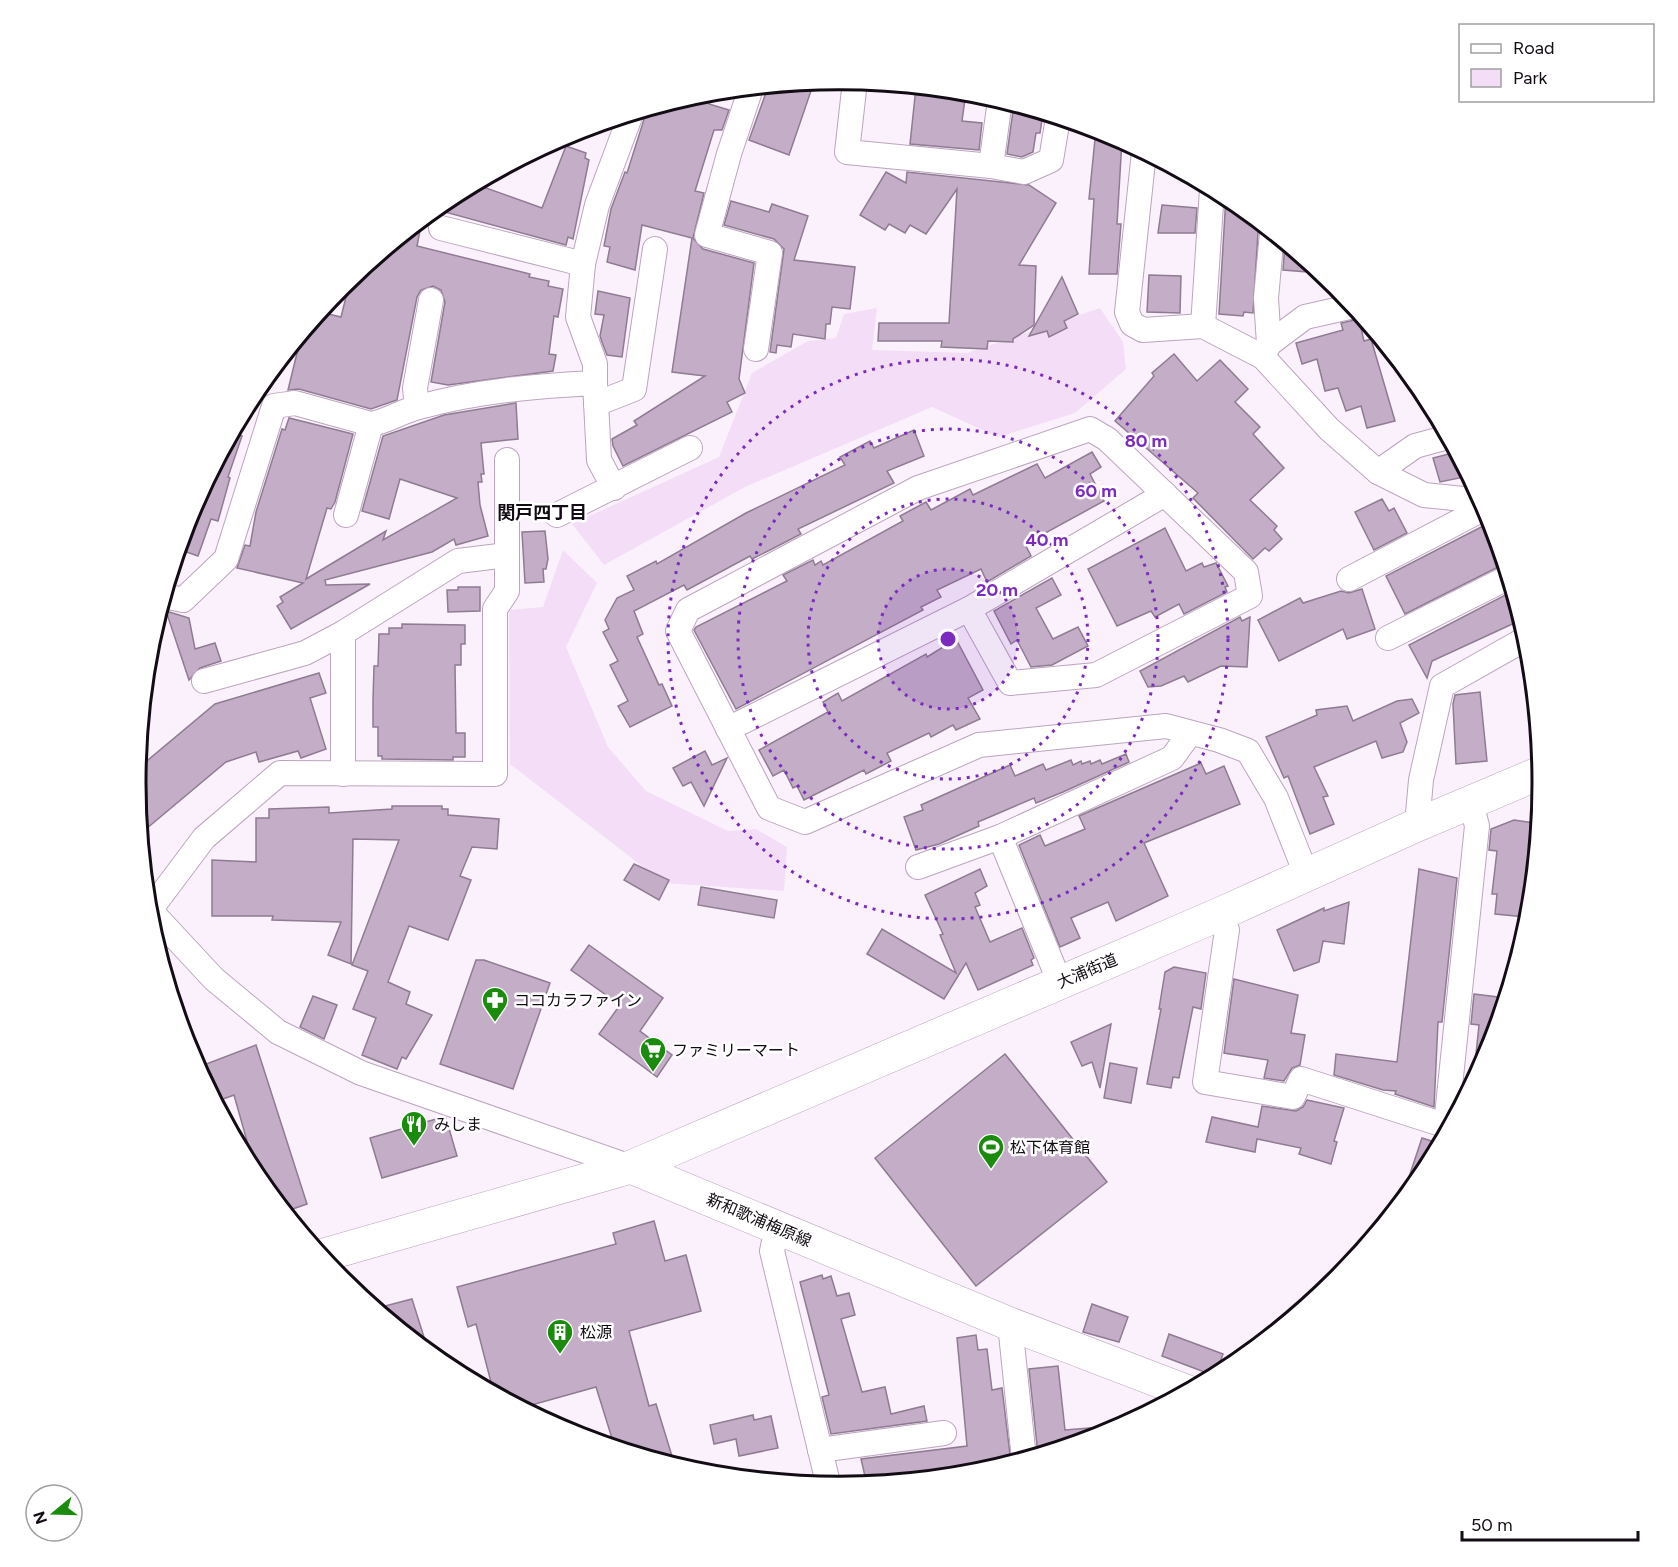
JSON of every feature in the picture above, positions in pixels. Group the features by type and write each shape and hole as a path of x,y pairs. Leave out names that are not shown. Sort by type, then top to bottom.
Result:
{"street":[{"path":"854,90 847,152 991,166 1024,172 1051,160 1057,125"},
{"path":"749,96 729,154 707,235 770,253 756,349"},
{"path":"991,166 999,109"},
{"path":"614,488 599,460 596,364 578,317 583,264 597,205 627,124"},
{"path":"1143,161 1127,312 1132,324 1143,330 1203,326 1266,351 1329,429 1378,472 1424,495 1472,501"},
{"path":"1203,326 1211,199"},
{"path":"441,228 583,264"},
{"path":"1266,351 1266,298 1271,241"},
{"path":"171,597 183,600 226,559 274,406 295,403 371,424 382,422 417,407 507,388 596,394 634,389 655,249"},
{"path":"417,407 415,388 431,300"},
{"path":"1266,351 1305,317 1343,308"},
{"path":"346,515 371,424"},
{"path":"969,609 1010,683 1096,675 1250,596 1246,572 1107,439 1090,429 918,488 688,610 678,631 769,808 805,822 979,745 1166,726 1220,740 1248,751 1276,798 1306,874"},
{"path":"1378,472 1415,446 1441,439"},
{"path":"557,515 690,448"},
{"path":"156,899 204,838 279,773 495,774 495,609 507,591 507,460"},
{"path":"728,729 969,609 1165,494"},
{"path":"1349,579 1477,511"},
{"path":"204,681 305,653 343,633 458,561 507,555"},
{"path":"1388,638 1502,581"},
{"path":"343,633 343,774"},
{"path":"1417,825 1420,780 1442,686 1518,643"},
{"path":"918,867 1000,837 1172,758 1190,733"},
{"name":"大浦街道","path":"631,1167 1220,914 1417,825 1532,776"},
{"path":"1449,1112 1476,826 1471,803"},
{"path":"1000,837 1060,983"},
{"path":"1220,914 1227,930 1205,1082 1293,1097 1301,1079 1443,1124"},
{"path":"159,921 214,979 278,1032 361,1073 631,1167"},
{"path":"331,1254 631,1167"},
{"name":"新和歌浦梅原線","path":"631,1167 1010,1324 1178,1388"},
{"path":"777,1228 772,1251 827,1477"},
{"path":"1010,1324 1023,1451"},
{"path":"820,1450 944,1433"}],"green space":[{"path":"877,308 872,350 967,353 1100,308 1123,342 1126,369 1075,413 998,437 932,407 745,487 604,565 572,524 719,457 752,373 808,341 836,338 844,314"},
{"path":"563,550 597,583 566,647 608,747 646,791 728,831 756,829 787,847 784,891 664,883 510,764 509,610 543,607"}],"building":[{"path":"811,91 789,155 749,140 765,94"},
{"path":"915,94 965,102 962,121 982,123 979,150 910,144"},
{"path":"709,102 709,104 729,110 722,130 714,130 695,191 704,193 693,238 703,249 754,263 739,379 745,393 727,402 732,412 623,466 612,439 637,425 634,421 705,376 672,372 692,238 642,225 635,270 607,262 610,247 604,246 611,209 625,172 627,173 644,119"},
{"path":"1013,113 1042,121 1040,133 1036,133 1033,152 1022,157 1007,154"},
{"path":"1095,140 1121,151 1117,224 1121,224 1117,274 1089,274 1094,199 1089,199"},
{"path":"566,147 586,153 585,158 589,160 573,239 568,237 566,245 446,212 485,188 542,208"},
{"path":"886,172 906,183 907,172 1029,185 1056,203 1019,265 1036,266 1034,325 1013,339 1013,342 988,341 987,349 941,347 942,341 878,341 879,323 949,323 957,189 926,234 910,225 905,233 889,224 885,230 860,215"},
{"path":"731,201 769,212 772,204 808,216 794,260 855,267 850,309 832,307 830,324 826,324 825,339 793,334 791,347 777,345 776,353 770,352 784,249 774,239 724,225"},
{"path":"1162,205 1197,208 1195,233 1158,233"},
{"path":"1225,208 1258,231 1253,313 1244,312 1243,316 1219,314"},
{"path":"420,231 417,246 530,274 529,277 549,281 548,286 563,289 558,317 554,316 549,354 556,355 553,371 448,385 431,382 445,302 441,290 433,286 421,290 417,297 397,400 371,409 299,389 288,390 298,351 329,314 341,317 346,296"},
{"path":"1284,252 1306,272 1283,270"},
{"path":"1149,275 1181,276 1180,313 1147,312"},
{"path":"1062,277 1078,314 1064,321 1067,328 1049,337 1047,331 1029,336"},
{"path":"598,291 630,298 622,357 607,355 602,342 600,336 604,315 595,314"},
{"path":"1354,320 1361,327 1364,341 1371,339 1395,421 1367,428 1361,406 1346,411 1338,388 1325,391 1317,359 1302,364 1296,343 1343,330 1341,323"},
{"path":"1174,354 1197,381 1220,360 1248,389 1235,402 1260,427 1253,434 1284,468 1250,500 1277,526 1274,530 1282,539 1269,551 1265,548 1253,559 1193,498 1198,493 1115,421 1154,376 1152,373"},
{"path":"516,403 518,439 481,443 484,474 481,474 482,482 478,482 480,505 488,536 456,545 454,539 432,552 325,580 326,585 370,584 291,629 277,606 283,602 280,597 303,583 237,568 245,545 250,546 256,512 282,429 285,430 289,418 353,434 335,502 331,509 327,508 306,579 386,531 383,540 457,498 400,479 389,519 362,511 383,436 444,415"},
{"path":"914,430 924,456 887,471 894,483 798,529 801,534 752,559 750,556 687,590 684,585 634,611 643,634 637,637 659,685 662,684 672,706 630,727 618,706 628,701 610,665 618,661 603,632 609,629 605,620 617,598 634,590 627,576 656,561 657,564 746,513 845,465 840,457 870,441 874,448"},
{"path":"239,435 242,436 228,477 230,478 218,521 211,519 198,556 185,552 198,518"},
{"path":"1092,452 1101,467 1090,474 1104,501 1025,544 1031,556 987,582 981,569 937,590 941,597 921,607 923,610 736,709 694,630 696,627 787,581 783,575 813,560 815,565 821,561 823,565 903,521 900,516 926,502 931,510 970,489 973,495 1037,464 1045,478"},
{"path":"1449,454 1461,478 1440,482 1433,458"},
{"path":"1382,499 1389,511 1394,508 1407,533 1374,550 1355,512"},
{"path":"1483,526 1498,567 1405,614 1386,576"},
{"path":"1165,528 1186,571 1202,563 1204,567 1216,563 1228,586 1225,587 1227,592 1184,614 1179,604 1155,617 1151,611 1117,626 1088,569"},
{"path":"545,531 548,559 546,569 543,569 544,582 525,583 522,532"},
{"path":"1052,578 1061,595 1036,608 1053,639 1078,627 1088,646 1052,665 1031,667 1017,640 1011,644 994,611"},
{"path":"458,587 480,587 480,611 448,612 447,590 458,590"},
{"path":"1362,589 1375,629 1347,639 1343,629 1279,661 1258,620 1300,598 1303,603 1341,591 1349,593"},
{"path":"1506,595 1513,623 1432,661 1427,678 1409,645"},
{"path":"167,611 189,618 195,649 215,643 221,661 200,668 189,680"},
{"path":"1240,617 1242,621 1250,617 1247,667 1221,666 1188,682 1184,676 1161,686 1148,687 1140,671"},
{"path":"402,624 465,625 465,644 461,644 461,665 455,665 456,733 465,733 465,757 453,757 453,760 382,759 382,756 378,756 378,727 373,727 373,700 374,666 378,666 379,634 389,634 389,628 402,628"},
{"path":"956,639 983,690 968,698 980,719 956,730 953,725 931,737 929,733 887,753 891,761 866,774 864,770 804,800 797,786 793,788 784,770 773,776 759,750 828,712 823,702 838,693 842,701 926,654 927,657"},
{"path":"319,673 326,693 310,698 326,749 301,758 298,751 259,762 256,752 226,762 147,828 146,761 215,704"},
{"path":"1480,692 1487,761 1456,764 1453,704 1455,695"},
{"path":"1412,699 1419,713 1400,723 1407,742 1403,752 1382,758 1376,741 1314,767 1328,796 1323,797 1334,824 1310,834 1288,776 1284,778 1266,737 1317,715 1316,710 1347,706 1353,721 1397,701"},
{"path":"705,751 712,765 727,758 704,806 691,782 683,786 673,768"},
{"path":"1126,754 1129,762 1036,803 1034,798 978,822 979,826 939,844 916,850 904,817 923,810 921,805 1010,765 1015,776 1043,764 1046,770 1071,760 1073,765 1081,761 1082,764 1090,761 1091,764 1100,760 1102,764"},
{"path":"1201,763 1206,774 1224,766 1240,804 1144,843 1168,896 1116,921 1108,902 1071,918 1080,938 1060,947 1019,845 1040,835 1045,846 1085,829 1079,816"},
{"path":"392,806 442,806 442,809 448,809 448,815 499,819 497,849 472,847 460,876 471,880 448,940 409,926 388,982 410,992 406,1004 432,1015 406,1059 402,1057 397,1069 362,1055 376,1018 353,1009 368,971 352,965 399,840 353,839 351,964 328,955 341,922 272,920 273,916 212,916 212,860 256,862 256,818 269,818 269,809 329,807 329,813 392,809"},
{"path":"1514,820 1531,822 1527,874 1519,916 1495,914 1497,894 1492,894 1497,851 1489,850 1491,829"},
{"path":"634,864 669,880 659,900 624,880"},
{"path":"980,869 987,886 975,893 980,905 975,907 990,942 1022,928 1034,958 1031,960 1033,965 978,990 966,963 944,999 867,954 882,929 956,973 940,935 943,934 925,895"},
{"path":"1419,869 1457,878 1442,1022 1438,1022 1434,1107 1395,1094 1396,1091 1383,1090 1334,1075 1336,1054 1397,1062"},
{"path":"701,887 777,900 774,918 698,905"},
{"path":"1349,902 1344,944 1323,941 1319,962 1294,971 1277,930 1324,908 1324,911"},
{"path":"589,945 663,998 640,1031 672,1055 657,1077 599,1034 620,1005 571,970"},
{"name":"ココカラファイン","path":"476,960 484,960 550,983 513,1089 440,1064"},
{"path":"1174,967 1206,973 1201,1009 1193,1007 1179,1078 1173,1077 1171,1088 1147,1084 1161,1009 1159,1009 1165,972"},
{"path":"1234,979 1298,995 1291,1033 1305,1035 1300,1065 1292,1068 1284,1081 1264,1078 1268,1060 1224,1053"},
{"path":"1474,994 1499,997 1475,1059 1479,1025 1471,1024"},
{"path":"313,996 337,1005 324,1039 300,1027"},
{"path":"1111,1024 1100,1088 1092,1062 1082,1066 1071,1042"},
{"path":"256,1045 307,1204 292,1209 289,1206 249,1148 234,1095 222,1099 205,1064"},
{"name":"松下体育館","path":"1005,1054 1107,1182 976,1286 875,1158"},
{"path":"1110,1063 1137,1068 1131,1103 1104,1098"},
{"path":"1307,1100 1344,1108 1334,1141 1337,1142 1331,1164 1299,1154 1301,1148 1257,1139 1255,1152 1206,1142 1212,1117 1258,1127 1262,1106 1296,1111 1303,1107"},
{"name":"みしま","path":"446,1118 457,1156 382,1178 370,1138"},
{"path":"1422,1138 1433,1141 1416,1169 1408,1180"},
{"name":"松源","path":"654,1221 665,1261 686,1255 701,1311 629,1331 649,1406 656,1404 672,1456 612,1438 596,1387 532,1405 491,1384 476,1324 468,1327 457,1287 616,1244 613,1233"},
{"path":"822,1275 823,1279 831,1276 837,1296 849,1293 855,1315 841,1319 862,1392 885,1387 891,1414 924,1406 927,1421 831,1434 822,1397 829,1395 800,1282"},
{"path":"412,1299 425,1339 386,1308 385,1306"},
{"path":"1092,1304 1128,1317 1119,1342 1083,1332"},
{"path":"1169,1334 1223,1354 1220,1363 1205,1372 1162,1356"},
{"path":"976,1335 978,1350 987,1349 992,1390 1002,1388 1010,1455 930,1471 865,1476 861,1459 967,1446 957,1338"},
{"path":"1058,1366 1065,1430 1095,1428 1037,1447 1029,1369"},
{"path":"753,1415 754,1420 771,1416 778,1448 739,1456 736,1439 714,1444 710,1425"}],"place":[{"name":"ココカラファイン","path":"495,1023"},
{"name":"ファミリーマート","path":"653,1073"},
{"name":"みしま","path":"414,1147"},
{"name":"松下体育館","path":"991,1170"},
{"name":"松源","path":"560,1355"}],"district":[{"name":"関戸四丁目","path":"542,513"}]}
